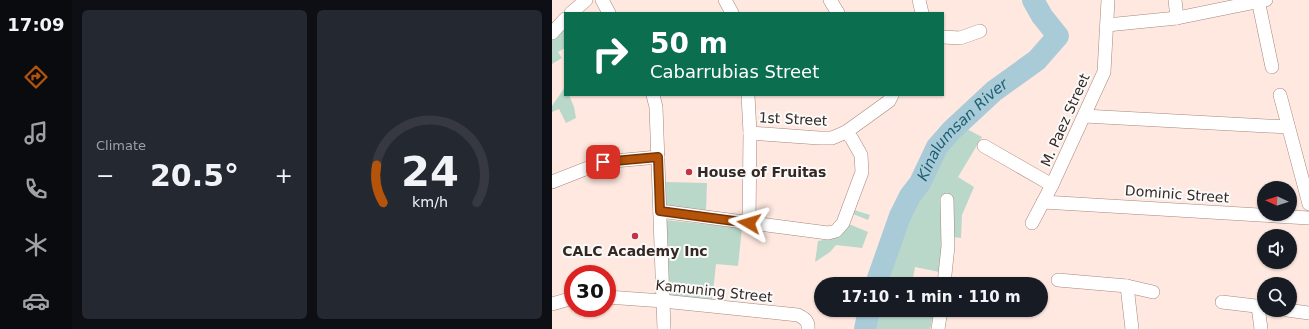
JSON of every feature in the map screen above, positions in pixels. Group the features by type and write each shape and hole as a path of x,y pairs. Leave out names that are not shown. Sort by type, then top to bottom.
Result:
{"street":[{"path":"572,12 586,0"},
{"path":"602,0 608,12"},
{"path":"725,0 731,12"},
{"path":"830,0 837,12"},
{"path":"919,0 922,12"},
{"name":"M. Paez Street","path":"1032,223 1052,186 1104,72 1108,0"},
{"path":"1175,0 1177,18"},
{"path":"1107,25 1177,18 1261,1 1272,68"},
{"path":"552,33 564,20"},
{"path":"944,37 960,38 980,31"},
{"path":"1280,95 1309,204"},
{"path":"653,96 656,107 664,329"},
{"path":"748,96 750,133 749,223"},
{"name":"1st Street","path":"750,133 832,138 846,132 888,97"},
{"path":"1084,116 1288,127"},
{"path":"660,211 828,233 836,231 843,223 862,172 861,155 855,143 846,132"},
{"path":"984,146 1052,186"},
{"path":"552,182 603,162 658,157"},
{"path":"945,277 948,246 947,200"},
{"name":"Dominic Street","path":"1043,202 1309,218"},
{"path":"1058,280 1127,286 1153,292"},
{"path":"1127,286 1132,329"},
{"name":"Kamuning Street","path":"616,298 798,315 804,318 808,325 808,329"},
{"path":"552,304 564,301"},
{"path":"1222,302 1257,306"},
{"path":"1297,311 1309,313"},
{"path":"938,329 940,317"},
{"path":"1261,317 1261,329"}],"green space":[{"path":"564,24 564,49 558,52 562,58 552,64 552,37"},
{"path":"564,88 564,96 569,96 574,107 576,118 566,123 559,109 552,112 552,106"},
{"path":"966,109 974,118 965,128 982,137 958,177 974,187 962,215 961,238 945,236 944,273 915,267 913,277 875,277 877,268 872,266 889,230 895,231 910,196 924,175 924,162 939,130"},
{"path":"666,182 707,183 706,210 666,208"},
{"path":"854,210 870,215 868,220 853,214 849,224 868,232 862,248 836,245 830,252 815,262 818,241 834,238"},
{"path":"665,220 742,228 738,266 716,264 712,302 670,298"},
{"path":"863,317 933,317 930,329 860,329"}],"waterway":[{"name":"Kinalumsan River","path":"878,277 900,216 910,196 920,183 937,147 952,130 994,91 1037,60 1058,36 1042,16 1033,0"},
{"name":"Kinalumsan River","path":"865,329 868,317"}],"place":[{"name":"House of Fruitas","path":"689,172"},
{"name":"CALC Academy Inc","path":"635,236"}],"route":[{"path":"603,162 658,157 660,211 749,223"}]}
